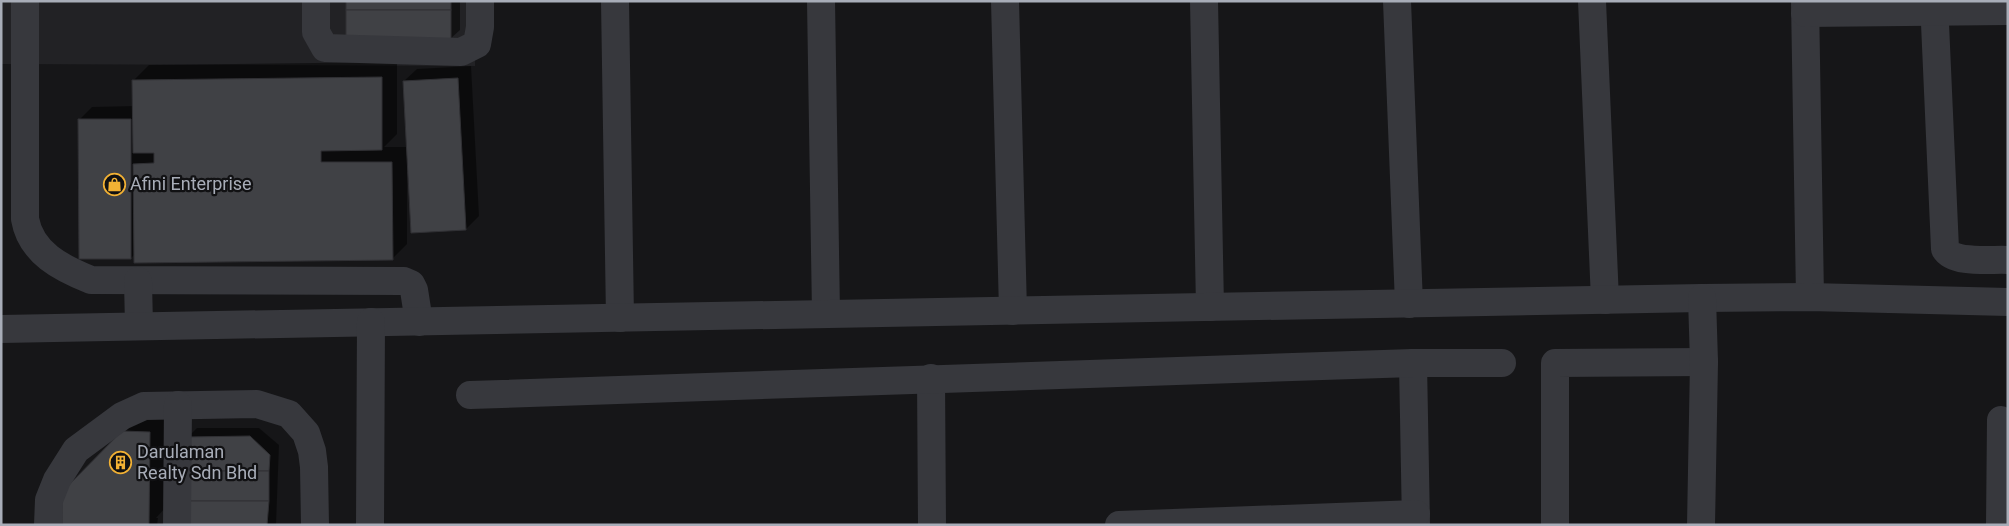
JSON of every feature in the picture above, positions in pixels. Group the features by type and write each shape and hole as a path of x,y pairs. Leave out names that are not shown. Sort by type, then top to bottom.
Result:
{"street":[{"path":"25,1 25,219 27,230 36,246 49,259 68,271 90,280 404,281 411,284 414,290 419,322"},
{"path":"316,1 316,32 324,48 461,52 477,44 480,27 480,1"},
{"path":"614,1 620,318"},
{"path":"821,1 826,314"},
{"path":"1005,1 1013,311"},
{"path":"1204,1 1210,307"},
{"path":"1397,1 1409,304"},
{"path":"1592,1 1605,300"},
{"path":"1934,6 1945,249 1948,254 1960,258 2008,260"},
{"path":"1810,298 1805,7 1934,6 2008,11"},
{"path":"138,281 139,326"},
{"path":"1701,525 1704,362 1702,298"},
{"path":"1,329 1702,298 2008,302"},
{"path":"370,525 371,322"},
{"path":"1554,525 1555,363 1704,362"},
{"path":"470,395 1413,363 1502,363"},
{"path":"1120,525 1416,519 1413,363"},
{"path":"931,378 932,525"},
{"path":"48,525 48,500 57,480 76,450 122,416 144,406 257,404 289,414 306,434 312,451 314,467 315,525"},
{"path":"177,525 178,405"},
{"path":"2000,525 2001,420"}],"shaded area":[{"path":"1,1 475,1 475,66 1,64"}],"building":[{"path":"346,1 451,1 451,10 346,10"},
{"path":"346,10 451,10 451,40 346,40"},
{"path":"382,77 382,150 321,151 321,162 392,162 393,260 134,263 133,164 154,163 154,153 133,153 132,80"},
{"path":"458,78 466,230 411,233 403,81"},
{"path":"78,119 131,119 131,259 79,259"},
{"name":"Darulaman Realty Sdn Bhd","path":"122,431 150,432 149,525 62,525 62,492"},
{"path":"250,436 270,455 269,471 187,471 187,437"},
{"path":"187,471 269,471 269,501 186,501"},
{"path":"186,501 269,501 267,525 186,525"}],"place":[{"name":"Afini Enterprise","path":"114,184"},
{"name":"Darulaman Realty Sdn Bhd","path":"121,462"}]}
